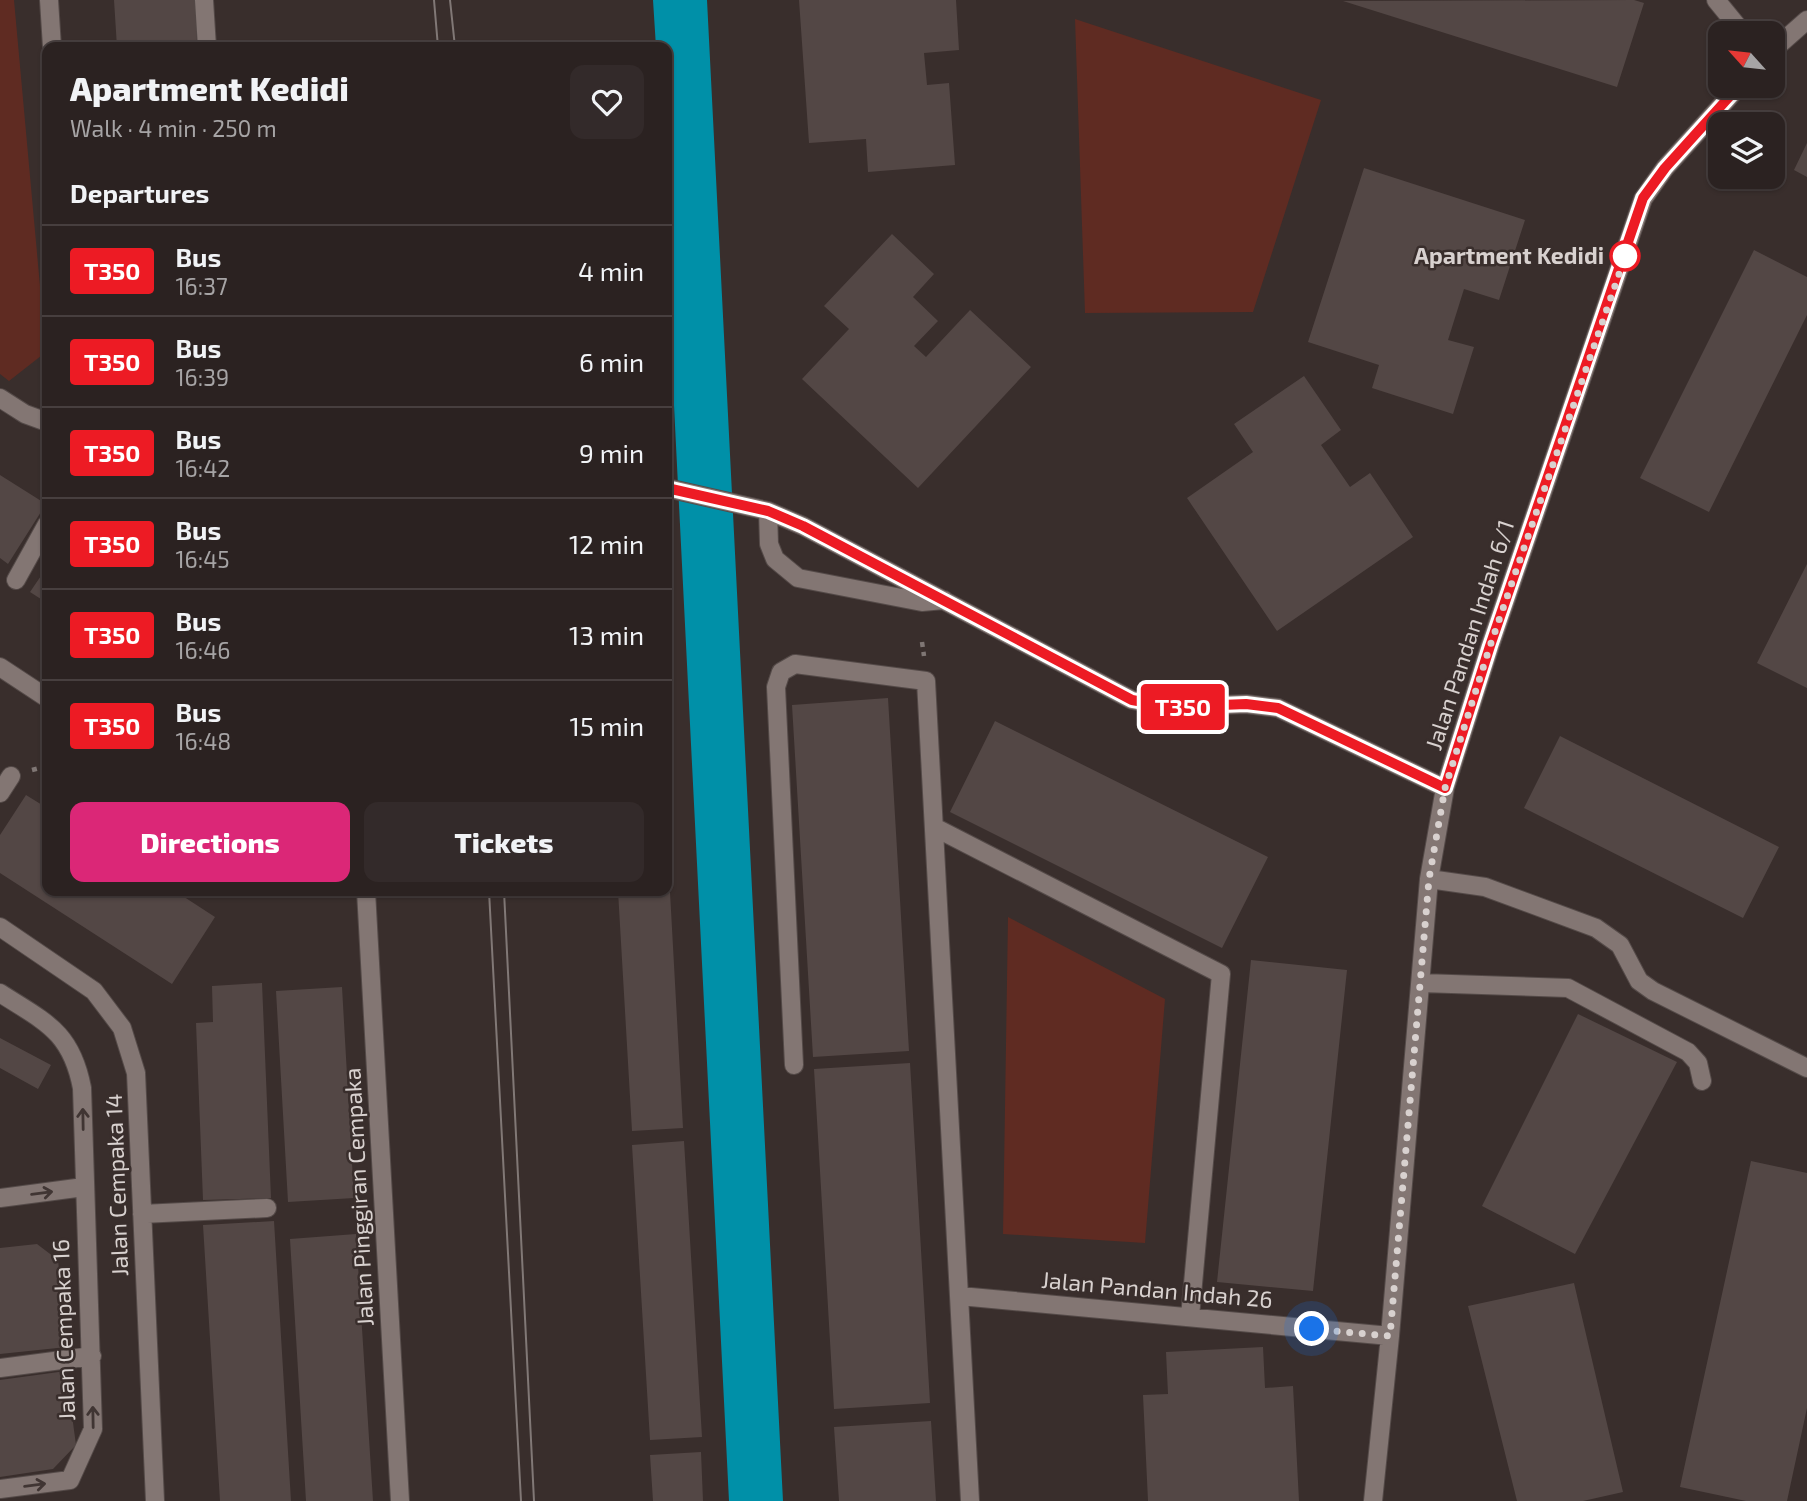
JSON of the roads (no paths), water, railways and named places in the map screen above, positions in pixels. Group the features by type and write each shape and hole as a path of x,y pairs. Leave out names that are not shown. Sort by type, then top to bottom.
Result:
{"street":[{"path":"49,0 52,42"},
{"path":"204,0 207,42"},
{"path":"1716,0 1733,21"},
{"path":"1785,39 1807,20"},
{"name":"Jalan Pandan Indah 6/1","path":"1373,1501 1422,983 1429,879 1445,788 1490,646 1643,198 1665,168 1728,98"},
{"path":"0,398 24,414 42,420"},
{"path":"672,489 747,505 803,526 1132,700 1171,707 1246,704 1278,708 1445,788"},
{"path":"768,511 769,544 775,559 798,578 922,602 944,600"},
{"path":"16,580 42,533"},
{"path":"794,1065 776,687 781,672 795,664 926,681 970,1501"},
{"path":"0,667 42,695"},
{"path":"0,793 11,776"},
{"path":"934,827 1221,974 1190,1317"},
{"path":"1429,879 1485,887 1596,928 1620,945 1639,981 1653,991 1807,1068"},
{"name":"Jalan Pinggiran Cempaka","path":"366,896 400,1501"},
{"name":"Jalan Cempaka 14","path":"0,927 94,991 122,1028 136,1073 155,1501"},
{"path":"1422,983 1568,988 1688,1052 1698,1063 1702,1081"},
{"name":"Jalan Cempaka 16","path":"0,993 44,1021 64,1040 77,1062 82,1088 93,1429 70,1480 0,1489"},
{"path":"0,1198 84,1187"},
{"path":"142,1214 267,1208"},
{"name":"Jalan Pandan Indah 26","path":"960,1296 1390,1336"},
{"path":"0,1368 92,1356"}],"water":[{"path":"653,0 707,0 783,1501 729,1501 672,366 672,42 656,42"}],"tram line":[{"path":"434,0 438,42"},
{"path":"450,0 454,42"},
{"path":"489,896 521,1501"},
{"path":"504,896 534,1501"}],"place":[{"name":"Apartment Kedidi","path":"1625,256"}]}
